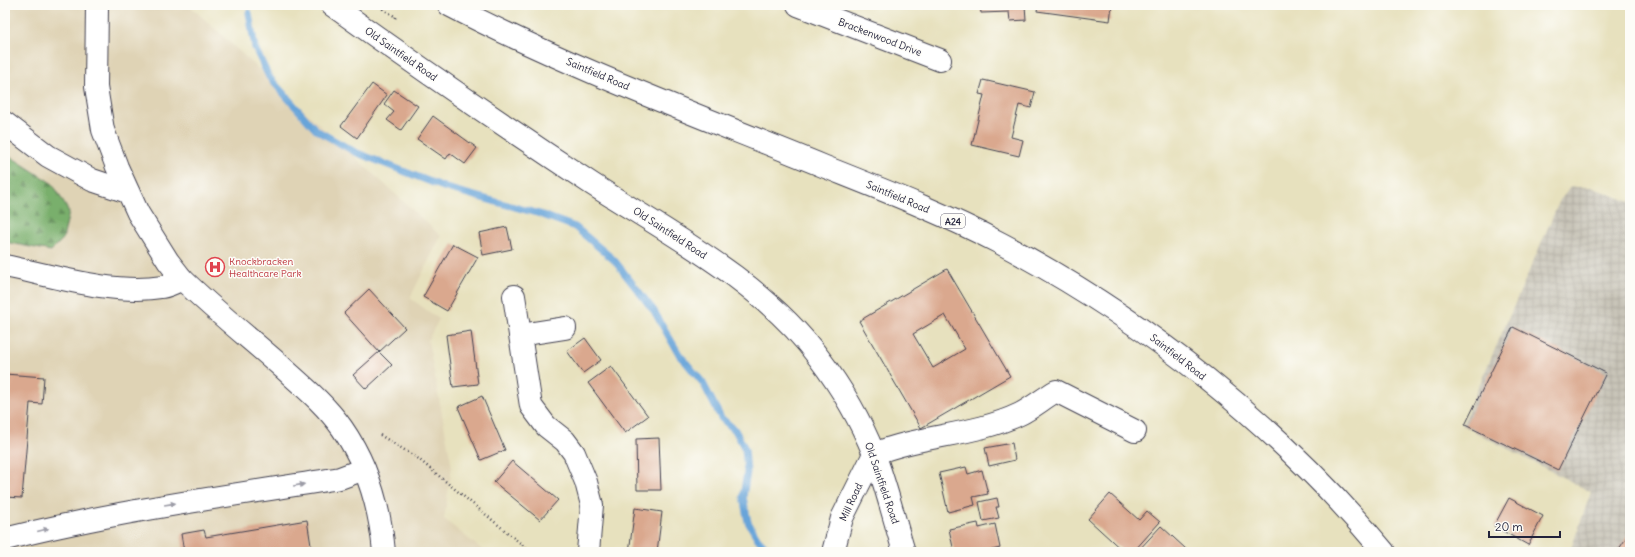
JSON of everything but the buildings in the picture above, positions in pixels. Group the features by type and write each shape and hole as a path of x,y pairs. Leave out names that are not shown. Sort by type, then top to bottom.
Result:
{"main road":[{"path":"97,5 96,79 103,130 138,213 168,261 182,279 316,398 341,426 355,448 375,497 382,528 384,552"},
{"name":"Old Saintfield Road","path":"332,5 425,72 587,180 683,240 742,282 786,320 818,356 850,403 874,454 904,552"},
{"name":"Saintfield Road","path":"450,5 505,34 591,72 914,203 999,242 1081,289 1144,330 1251,415 1313,473 1356,519 1384,552"},
{"name":"Brackenwood Drive","path":"798,5 940,60"},
{"path":"5,123 48,156 92,180 128,192"},
{"path":"5,266 115,287 142,289 164,287 182,279"},
{"path":"514,296 532,406 546,426 565,441 574,453 586,482 592,505 588,552"},
{"path":"520,335 565,328"},
{"path":"874,454 896,445 944,437 989,425 1020,414 1056,391 1135,431"},
{"name":"Mill Road","path":"833,552 842,518 874,454"},
{"path":"5,539 72,522 164,505 340,478 364,469"}],"path":[{"path":"383,9 385,5"},
{"path":"380,435 416,457 531,552"}],"shaded area":[{"name":"Knockbracken Healthcare Park","path":"5,5 189,5 441,236 410,298 439,319 428,340 452,467 444,519 485,552 5,552"},
{"path":"1571,187 1591,187 1630,202 1630,552 1570,552 1591,492 1462,425 1560,200"}],"green space":[{"path":"5,153 53,184 69,212 63,239 51,251 5,242"}],"waterway":[{"path":"249,13 255,48 269,77 316,130 355,152 446,188 540,214 575,227 614,260 654,311 679,354 703,383 721,418 735,430 745,449 747,472 743,497 748,522 758,539 771,552"}],"place":[{"name":"Knockbracken Healthcare Park","path":"215,267"}]}
